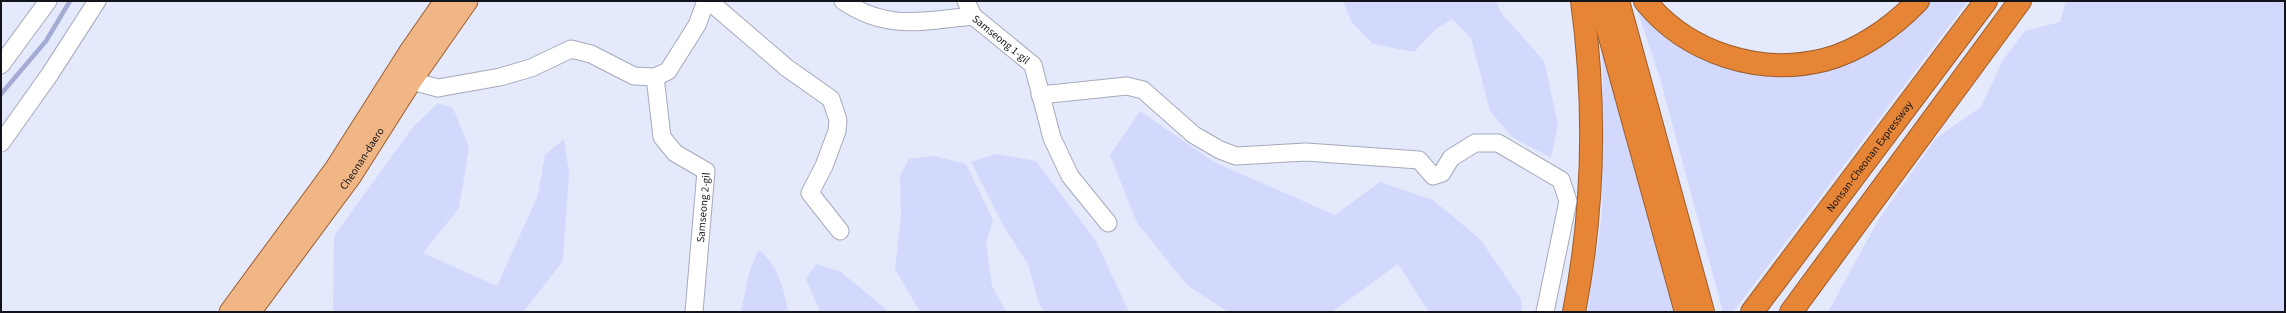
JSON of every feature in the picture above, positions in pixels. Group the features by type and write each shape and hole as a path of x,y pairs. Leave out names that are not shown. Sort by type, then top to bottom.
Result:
{"highway":[{"path":"1574,312 1588,232 1590,182 1589,75 1582,1"},
{"path":"1600,1 1686,312"},
{"path":"1618,1 1704,312"},
{"path":"1645,1 1666,22 1711,51 1743,62 1785,65 1824,60 1858,47 1887,28 1918,1"},
{"name":"Nonsan-Cheonan Expressway","path":"1752,312 1986,1"},
{"path":"1791,312 2020,1"}],"main road":[{"name":"Cheonan-daero","path":"230,312 336,168 411,50 445,1"},
{"name":"Cheonan-daero","path":"250,312 350,177 411,81 467,1"}],"lane":[{"path":"1,65 48,1"},
{"path":"1,143 50,74 97,1"},
{"path":"411,81 438,88 500,77 531,68 571,49 591,54 634,76 655,76 668,71 697,25 708,1 787,68 831,99 838,120 837,131 824,166 810,193 840,230"},
{"path":"966,1 973,16"},
{"name":"Samseong 1-gil","path":"845,2 861,13 879,19 905,22 973,16 1032,66 1052,138 1070,176 1108,223"},
{"name":"Samseong 2-gil","path":"655,76 662,137 675,153 706,171 694,312"},
{"path":"1040,95 1127,86 1143,90 1194,135 1220,150 1236,156 1306,152 1419,160 1433,176 1442,173 1451,158 1475,143 1498,143 1561,180 1568,201 1545,312"}],"shaded area":[{"path":"1343,1 1496,1 1502,14 1544,61 1558,125 1551,158 1512,137 1490,111 1471,38 1452,19 1436,29 1414,52 1373,44 1351,21"},
{"path":"1634,1 1637,1 1648,16 1786,72 1907,23 1929,1 1968,1 1733,312 1723,312 1659,75"},
{"path":"2066,1 2285,1 2285,312 1828,312 1879,219 1936,138 1981,107 2003,60 2025,31 2060,22"},
{"path":"1598,6 1684,312 1587,312 1602,216 1603,72"},
{"path":"438,103 453,108 469,147 459,208 423,253 497,286 538,195 545,155 564,139 569,173 563,261 524,311 526,312 333,312 334,236 413,127"},
{"path":"1140,111 1214,162 1335,215 1380,182 1433,200 1480,239 1521,299 1522,312 1429,312 1398,264 1332,312 1228,312 1187,285 1137,223 1110,155"},
{"path":"996,154 1036,161 1096,241 1129,312 1045,312 1039,304 1028,264 1005,229 971,162"},
{"path":"934,156 966,164 993,220 986,242 992,286 1006,312 920,312 895,269 901,215 900,176 909,159"},
{"path":"759,250 771,263 779,278 788,312 741,312 750,269"},
{"path":"816,264 841,272 889,312 820,312 806,279"}],"waterway":[{"path":"1,94 46,41 70,1"}]}
